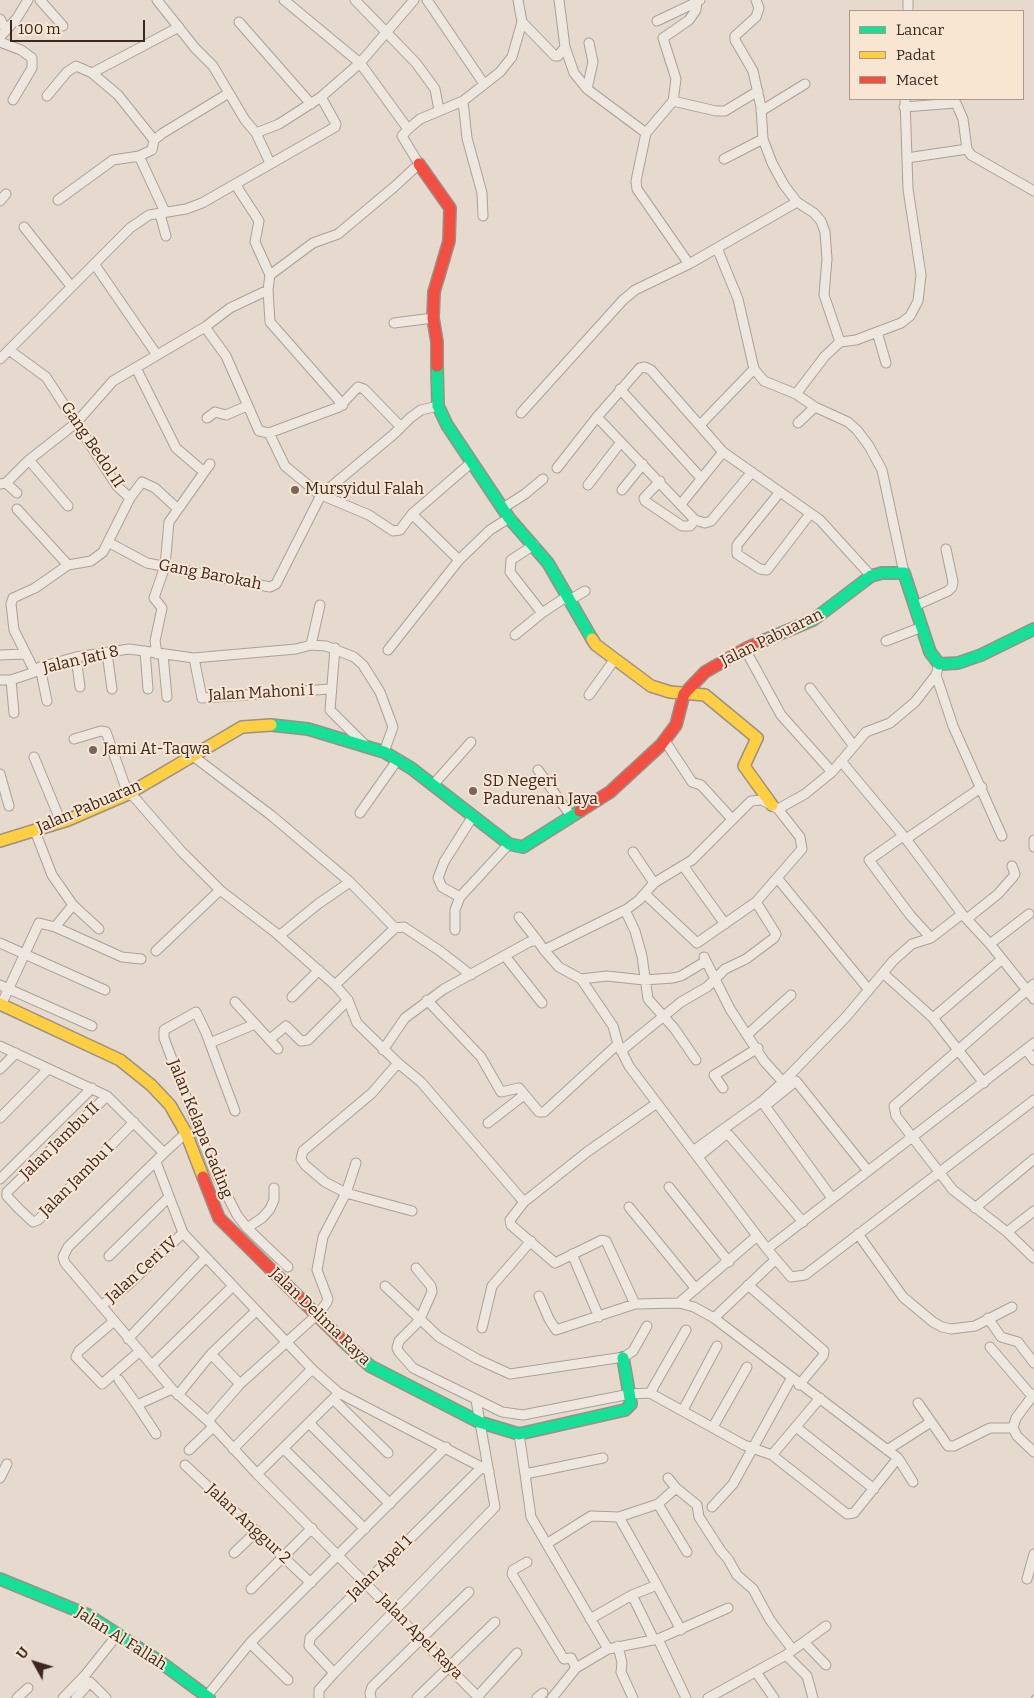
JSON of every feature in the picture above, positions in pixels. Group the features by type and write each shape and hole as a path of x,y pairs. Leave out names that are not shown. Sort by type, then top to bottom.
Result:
{"street":[{"path":"0,37 28,0"},
{"path":"40,0 63,26"},
{"path":"157,0 195,48 213,66 245,120 256,133 270,163"},
{"path":"284,0 360,63 408,129"},
{"path":"355,0 384,33 402,46 436,89 439,110"},
{"path":"256,133 278,124 321,97 360,63 414,0"},
{"path":"427,0 484,84"},
{"path":"518,0 522,22 512,57 500,72 463,101 420,119 402,136 450,208 449,241 434,292 432,318 436,342 438,406 446,425 506,513 548,563 567,599 596,644 651,686 684,694 704,695 710,698 757,738 744,766 800,837 802,845 802,849 778,879 756,902 695,943 645,894"},
{"path":"559,0 565,47 574,74 587,89 646,133"},
{"path":"756,0 758,8 756,17 735,36 753,71 761,111 763,139 772,163 784,185 797,202 814,213 821,221 825,232 827,258 824,295 840,342"},
{"path":"657,21 699,1"},
{"path":"689,264 637,189 636,181 638,160 646,133 673,101 676,79 663,38 690,20 699,1"},
{"path":"0,19 6,30"},
{"path":"239,22 310,104"},
{"path":"522,22 555,56 558,56 565,47"},
{"path":"92,73 179,27"},
{"path":"0,42 21,50 32,58 32,68 13,100"},
{"path":"587,89 593,62 589,43"},
{"path":"47,96 67,72 76,66 92,73 118,95 154,140"},
{"path":"761,111 805,84"},
{"path":"673,101 716,111 725,111 758,92"},
{"path":"58,200 113,160 139,156 152,150 154,140 229,93"},
{"path":"0,360 54,307 71,286 96,265 130,228 149,215 202,203 335,127 336,124 321,97"},
{"path":"463,101 467,138 482,193 483,216"},
{"path":"796,394 825,356 840,342 856,340 901,323 910,316 918,300 921,275 918,243 911,216 904,103 956,103 963,119 967,149 971,155 1034,191"},
{"path":"724,159 763,139"},
{"path":"907,158 967,149"},
{"path":"139,156 163,213 166,236"},
{"path":"270,275 313,243 338,234 368,211 419,164"},
{"path":"235,184 259,221 255,242 270,275 267,303 270,322 343,405"},
{"path":"521,413 623,300 635,290 689,264 797,202"},
{"path":"24,227 71,286"},
{"path":"717,248 738,299 754,369 764,381 796,394 815,407 848,422 857,430 882,470 897,532 904,573 930,652 939,664"},
{"path":"96,265 157,355"},
{"path":"17,493 3,484 29,460 76,423 113,381 204,327 230,308 268,290"},
{"path":"394,323 432,318"},
{"path":"204,327 226,356 257,429 270,433 343,405 358,387 364,389 401,427"},
{"path":"877,332 886,363"},
{"name":"Gang Bedol II","path":"9,350 46,377 117,486 130,498 103,552 91,561 68,565 35,588 11,601 14,630 25,654 37,669 47,701"},
{"path":"557,468 620,389 637,371 645,367 651,370 723,452 828,528 871,576 882,573 904,573"},
{"path":"136,368 176,448 204,472"},
{"path":"700,425 754,369"},
{"path":"620,389 701,478"},
{"path":"207,418 215,412 226,415 247,406"},
{"path":"321,495 421,410 438,406"},
{"path":"798,423 815,407"},
{"path":"597,417 660,480 695,520 705,523 711,521 752,472"},
{"path":"270,433 285,466 321,495 369,516 393,531 400,530 412,514 472,462"},
{"path":"588,485 621,442"},
{"path":"681,504 723,452"},
{"path":"29,460 68,506"},
{"path":"168,697 160,654 155,641 162,608 154,598 165,566 169,522 210,464"},
{"path":"622,490 643,464"},
{"path":"388,650 459,560 525,494 543,479"},
{"path":"660,480 644,500 682,526 690,526 695,520"},
{"path":"130,498 140,483 147,482 178,509"},
{"path":"780,492 737,545 736,554 760,569 767,570 810,514"},
{"name":"Gang Barokah","path":"108,542 147,563 270,586 276,584 321,495"},
{"path":"17,509 68,565"},
{"path":"412,514 459,560"},
{"path":"534,545 511,560 509,566 510,572 542,613"},
{"path":"915,606 948,591 952,587 953,582 946,549"},
{"name":"Jalan Pabuaran","path":"0,841 62,822 128,794 242,727 257,725 308,729 384,752 432,785 509,844 523,847 571,816 591,806 610,792 665,741 676,725 684,694 705,672 745,649 813,620 871,576"},
{"path":"515,635 542,613 585,591"},
{"path":"311,645 320,605"},
{"path":"886,641 922,627"},
{"path":"939,664 958,663 981,655 1033,630"},
{"name":"Jalan Jati 8","path":"0,680 11,680 37,669 76,658 130,649 194,658 296,649 311,645 335,648"},
{"path":"366,748 359,737 331,712 330,689 335,648 354,657 363,666 380,692 393,727 384,752"},
{"path":"745,649 781,715 832,772"},
{"path":"145,651 148,689"},
{"path":"107,653 112,689"},
{"path":"0,655 25,654"},
{"path":"76,658 80,687"},
{"name":"Jalan Mahoni I","path":"194,658 200,696 203,698 330,689"},
{"path":"589,695 615,659"},
{"path":"775,807 805,794 832,772 866,732 890,723 915,702 936,675 939,664"},
{"path":"936,675 953,726 982,787 1002,836"},
{"path":"11,680 14,713"},
{"path":"810,688 853,745"},
{"path":"74,739 101,731 106,732 128,794 134,797 182,852 220,890 280,936 335,985 348,1000 357,1023 398,1064 421,1082 524,1202"},
{"path":"665,741 692,782 711,794 732,819"},
{"path":"432,785 471,742"},
{"path":"193,756 272,816 350,882 395,928"},
{"path":"34,757 62,822"},
{"path":"360,813 398,760"},
{"path":"841,761 1034,999"},
{"path":"538,770 571,816"},
{"path":"0,774 8,806"},
{"path":"931,938 910,915 869,860 982,787"},
{"path":"544,950 625,910 645,894 654,883 684,867 751,801 762,800 775,807"},
{"path":"460,897 442,887 438,878 444,862 473,816"},
{"path":"35,831 52,875 73,905 99,929"},
{"path":"1034,840 1034,847"},
{"path":"455,930 455,910 460,897 509,844"},
{"path":"632,852 654,883"},
{"path":"695,1154 761,1102 783,1082 884,974 893,961 912,944 931,938 998,894 1014,876 1012,866"},
{"path":"684,867 725,924"},
{"path":"778,879 869,990"},
{"path":"280,936 318,904 350,882"},
{"path":"156,951 220,890"},
{"path":"427,1000 481,1057 501,1092 517,1088 538,1111 544,1112 619,1048 715,979 725,969 746,959 774,938 776,934 756,902"},
{"path":"55,927 73,905"},
{"path":"625,910 635,931 642,956 648,999 696,1060"},
{"path":"990,944 1030,914"},
{"path":"519,917 559,967 581,980 613,1026 619,1048 629,1066 767,1249 787,1274 794,1278 805,1275 1034,1100"},
{"path":"1,1005 5,988 25,954 39,923 55,927 122,957 141,959"},
{"path":"335,985 395,928 404,927 471,975"},
{"path":"383,1050 406,1018 427,1000 537,940"},
{"path":"0,943 105,990"},
{"path":"505,956 542,1004"},
{"path":"581,980 607,976 644,980 681,976 705,959 730,1009 758,1048 768,1066 783,1082"},
{"path":"933,1018 1001,960"},
{"path":"292,997 319,970"},
{"path":"884,974 933,1018 984,1083"},
{"path":"1034,984 894,1106 896,1116 953,1190 1007,1232 1034,1258"},
{"path":"5,988 92,1026"},
{"path":"748,1034 791,995"},
{"path":"270,1039 286,1026 301,1041 308,1040 348,1000"},
{"path":"235,1002 278,1049"},
{"name":"Jalan Delima Raya","path":"1,1005 129,1065 164,1098 192,1130 218,1218 370,1366 479,1422 519,1434 623,1411 630,1398"},
{"name":"Jalan Kelapa Gading","path":"210,1043 196,1012 164,1030 164,1038 192,1130 237,1215 247,1228 288,1267"},
{"path":"235,1111 210,1043 255,1024"},
{"path":"767,1249 832,1198 913,1139 1034,1043"},
{"path":"0,1046 107,1096 164,1153"},
{"path":"723,1088 714,1075 758,1048"},
{"path":"1026,1049 1034,1060"},
{"path":"0,1070 16,1054"},
{"path":"398,1064 372,1093 303,1151 301,1159 305,1166 325,1182 346,1192 412,1211"},
{"path":"0,1118 48,1069"},
{"path":"832,1198 765,1106 796,1081 868,1172"},
{"path":"0,1179 92,1088"},
{"path":"488,1123 524,1094"},
{"name":"Jalan Jambu II","path":"19,1209 7,1196 7,1192 107,1096"},
{"path":"635,1304 606,1241 602,1240 555,1263 511,1225 510,1220 524,1202 586,1152 657,1103"},
{"name":"Jalan Jambu I","path":"19,1209 32,1222 38,1220 134,1122"},
{"name":"Jalan Apel Raya","path":"192,1130 164,1153 65,1251 63,1257 65,1263 175,1392 210,1424 478,1697"},
{"path":"695,1154 728,1135 803,1222"},
{"path":"975,1208 1034,1160"},
{"path":"156,1162 168,1198 183,1233 312,1369 388,1453"},
{"path":"189,1450 240,1384 318,1315 327,1302 328,1299 318,1278 317,1270 323,1237 346,1192 356,1162"},
{"path":"669,1187 729,1262"},
{"path":"247,1228 262,1218 270,1209 274,1200 274,1188"},
{"path":"109,1256 168,1198"},
{"path":"628,1207 696,1289"},
{"path":"1007,1232 1034,1211"},
{"name":"Jalan Ceri IV","path":"101,1306 127,1286 183,1233"},
{"path":"858,1234 902,1297 933,1322 951,1329 975,1326 1012,1307"},
{"path":"679,1302 729,1262 757,1236"},
{"path":"482,1328 492,1286 531,1241"},
{"path":"572,1254 599,1317"},
{"path":"128,1339 205,1258"},
{"path":"714,1318 776,1259"},
{"path":"416,1268 432,1286 432,1292 419,1320 397,1345 403,1359 419,1371 502,1412 523,1414 630,1398 650,1393 753,1448 772,1455 847,1514 854,1513 898,1458"},
{"path":"712,1507 733,1484 753,1448 795,1382 824,1356 824,1351 748,1285"},
{"path":"156,1361 233,1286"},
{"path":"385,1286 439,1337 456,1348 510,1374 623,1358 633,1351 647,1326"},
{"path":"539,1296 548,1319 556,1330 635,1304 679,1302 694,1307 714,1318 795,1382 820,1398 898,1458 913,1482"},
{"path":"137,1404 175,1392 256,1310"},
{"path":"988,1318 1001,1337 1018,1342 1034,1363"},
{"path":"114,1321 78,1351 76,1357 102,1384 140,1351"},
{"path":"650,1393 686,1330"},
{"path":"683,1410 717,1346"},
{"path":"990,1347 1033,1395 1016,1418 1014,1428 1017,1436 1034,1452"},
{"path":"211,1354 240,1384"},
{"path":"623,1358 630,1398"},
{"path":"713,1427 747,1367"},
{"path":"233,1449 312,1369"},
{"path":"120,1380 156,1434"},
{"path":"336,1396 446,1447 485,1469"},
{"path":"257,1474 336,1396"},
{"path":"772,1455 820,1398"},
{"path":"319,1698 319,1690 334,1672 495,1507 485,1469 476,1400"},
{"path":"918,1403 946,1444 951,1447 990,1428 1014,1428"},
{"path":"309,1422 390,1504"},
{"path":"887,1450 931,1422"},
{"path":"796,1427 874,1489"},
{"path":"519,1434 531,1517 548,1543 608,1649"},
{"path":"210,1697 253,1643 446,1447"},
{"path":"283,1448 364,1529"},
{"path":"525,1474 603,1458"},
{"path":"0,1478 7,1464"},
{"name":"Jalan Anggur 2","path":"185,1465 311,1583"},
{"name":"Jalan Apel 1","path":"334,1672 311,1649 308,1642 313,1634 485,1469"},
{"path":"668,1478 676,1488 697,1505 699,1517 720,1551 728,1558 738,1575 754,1589 789,1652 807,1676 813,1698"},
{"path":"548,1543 591,1516 619,1517 658,1504 676,1488"},
{"path":"658,1504 687,1552"},
{"path":"619,1517 681,1630"},
{"path":"250,1589 312,1528"},
{"path":"234,1553 257,1531"},
{"path":"1027,1579 1034,1554"},
{"path":"527,1562 513,1570 512,1574 564,1659 571,1658 576,1668"},
{"name":"Jalan Al Fallah","path":"0,1579 88,1614 210,1697"},
{"path":"590,1619 632,1595 658,1585"},
{"path":"371,1698 372,1687 469,1592"},
{"path":"632,1595 686,1698"},
{"path":"552,1698 576,1668 608,1649 656,1640 728,1608"},
{"path":"417,1698 495,1622"},
{"path":"708,1698 789,1652 826,1626"},
{"path":"62,1698 86,1674 118,1634"},
{"path":"804,1642 826,1664"},
{"path":"253,1643 288,1680"},
{"path":"618,1646 622,1663 621,1672 634,1698"},
{"path":"478,1697 518,1653"},
{"path":"756,1672 774,1698"},
{"path":"76,1698 90,1682 106,1698"},
{"path":"17,1698 28,1688"}],"traffic: fast":[{"path":"437,366 438,406 447,425 509,518 548,563 592,639"},
{"path":"765,640 813,620 871,576 882,573 904,573 930,652 939,664 958,663 981,655 1034,629"},
{"path":"271,725 308,729 384,752 411,768 509,844 523,847 580,811"},
{"path":"342,1340 370,1366 479,1422 519,1434 625,1410 631,1404 623,1358"},
{"path":"0,1579 88,1615 159,1661 209,1698"}],"traffic: slow":[{"path":"592,639 596,645 651,686 670,692 705,695 757,738 744,766 772,805"},
{"path":"0,841 68,820 128,794 242,727 271,725"},
{"path":"0,1004 120,1060 151,1085 170,1105 186,1133 203,1177"}],"traffic: jam":[{"path":"419,164 450,208 449,241 434,292 433,318 437,342 437,366"},
{"path":"580,811 610,792 661,745 676,725 684,694 705,672 765,640"},
{"path":"203,1177 219,1218 342,1340"}],"place":[{"name":"Mursyidul Falah","path":"295,490"},
{"name":"Jami At-Taqwa","path":"93,750"},
{"name":"SD Negeri Padurenan Jaya","path":"473,791"}]}
